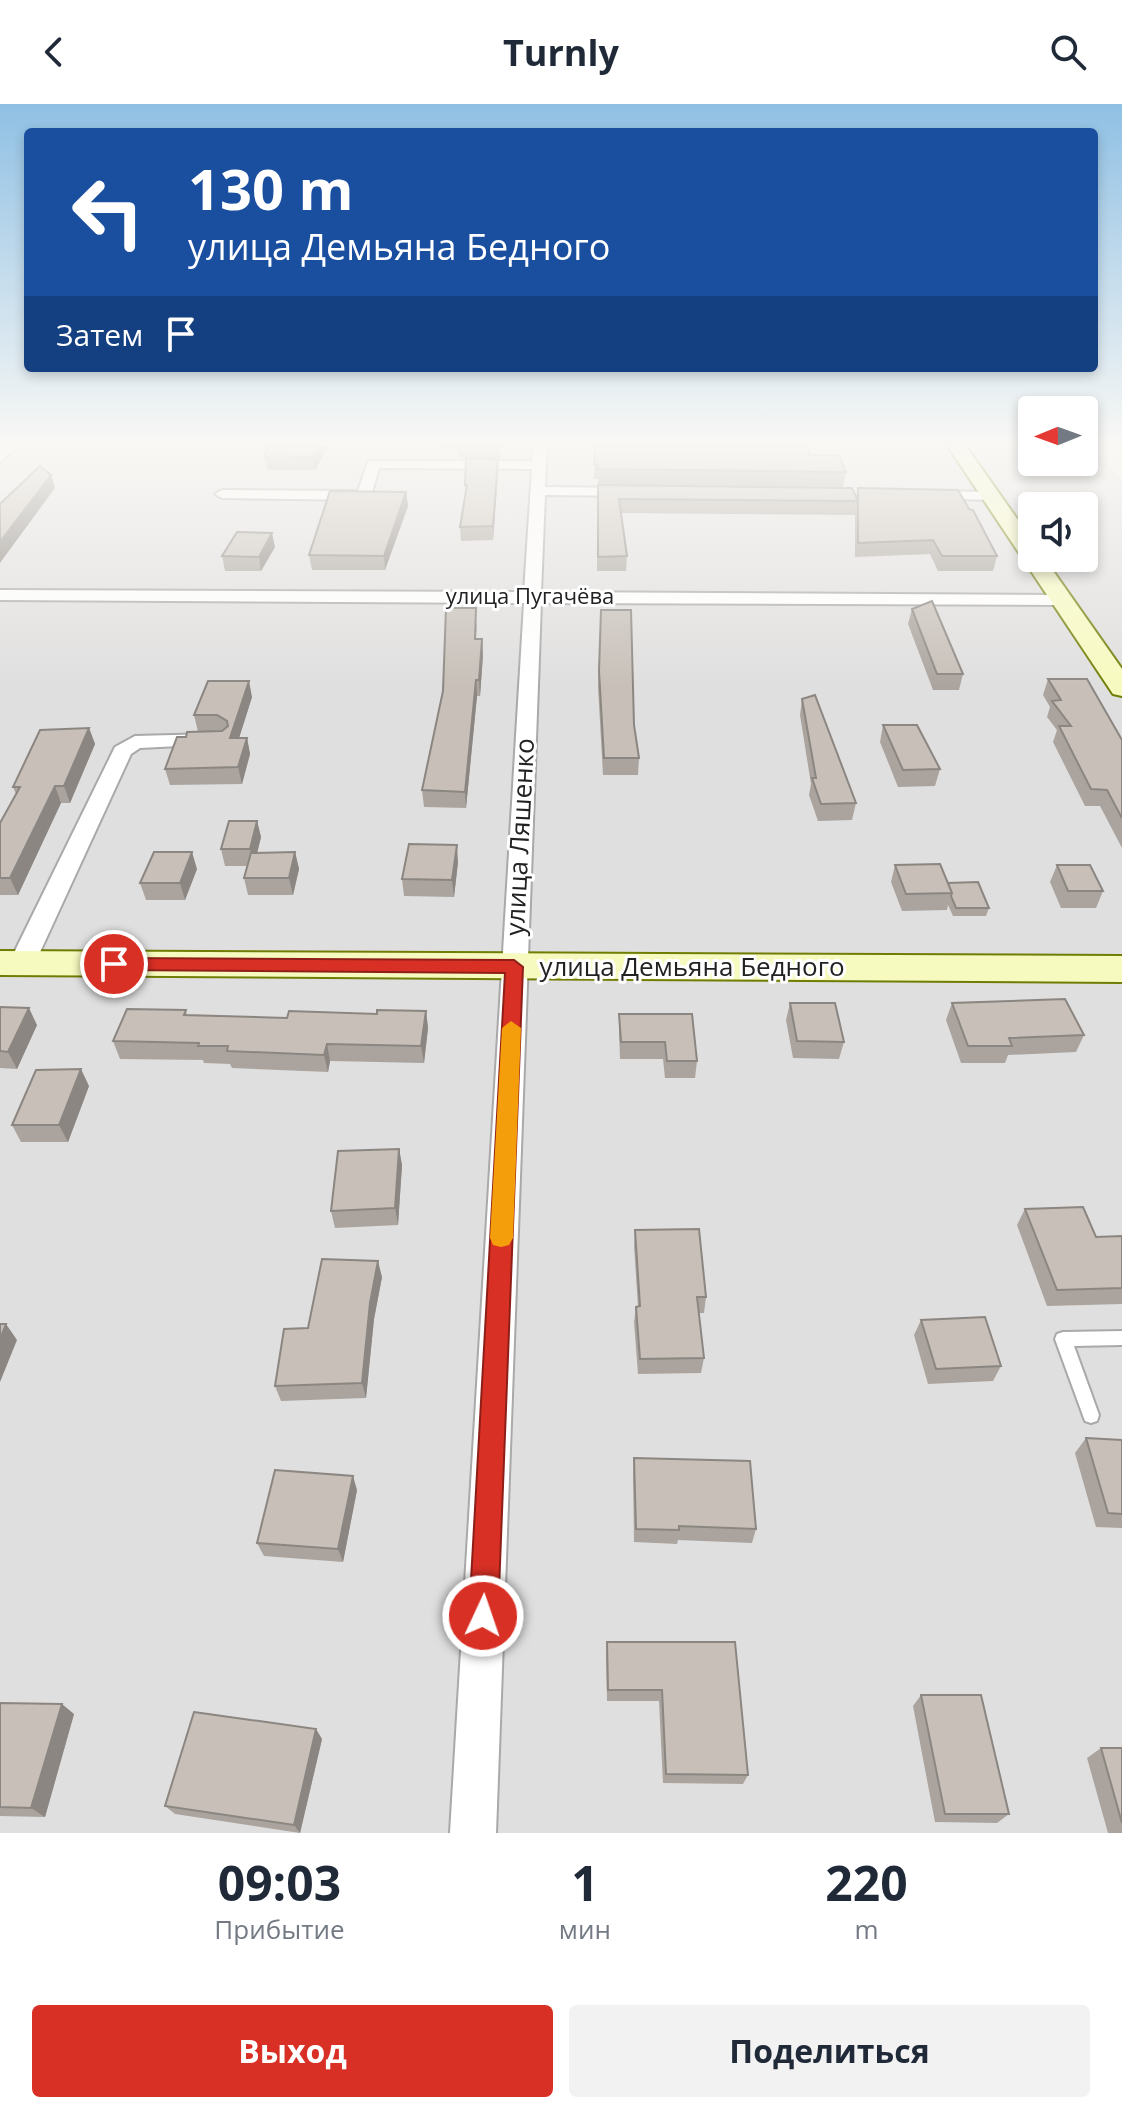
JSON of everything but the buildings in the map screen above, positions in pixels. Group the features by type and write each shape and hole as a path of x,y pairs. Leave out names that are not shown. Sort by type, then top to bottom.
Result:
{"street":[{"name":"улица Ляшенко","path":"473,1833 535,526"},
{"path":"1011,526 1122,688"},
{"name":"улица Пугачёва","path":"0,595 1060,600"},
{"name":"улица Демьяна Бедного","path":"219,740 135,742 122,751 11,963 1122,969"}],"lane":[{"path":"1091,1415 1063,1339 1122,1338"}],"shaded area":[{"path":"0,526 1018,526 1018,572 1098,572 1098,526 1122,526 1122,1833 0,1833"}],"slow traffic":[{"path":"501,1238 511,1028"}],"route":[{"path":"114,964 514,967 483,1616"}]}
